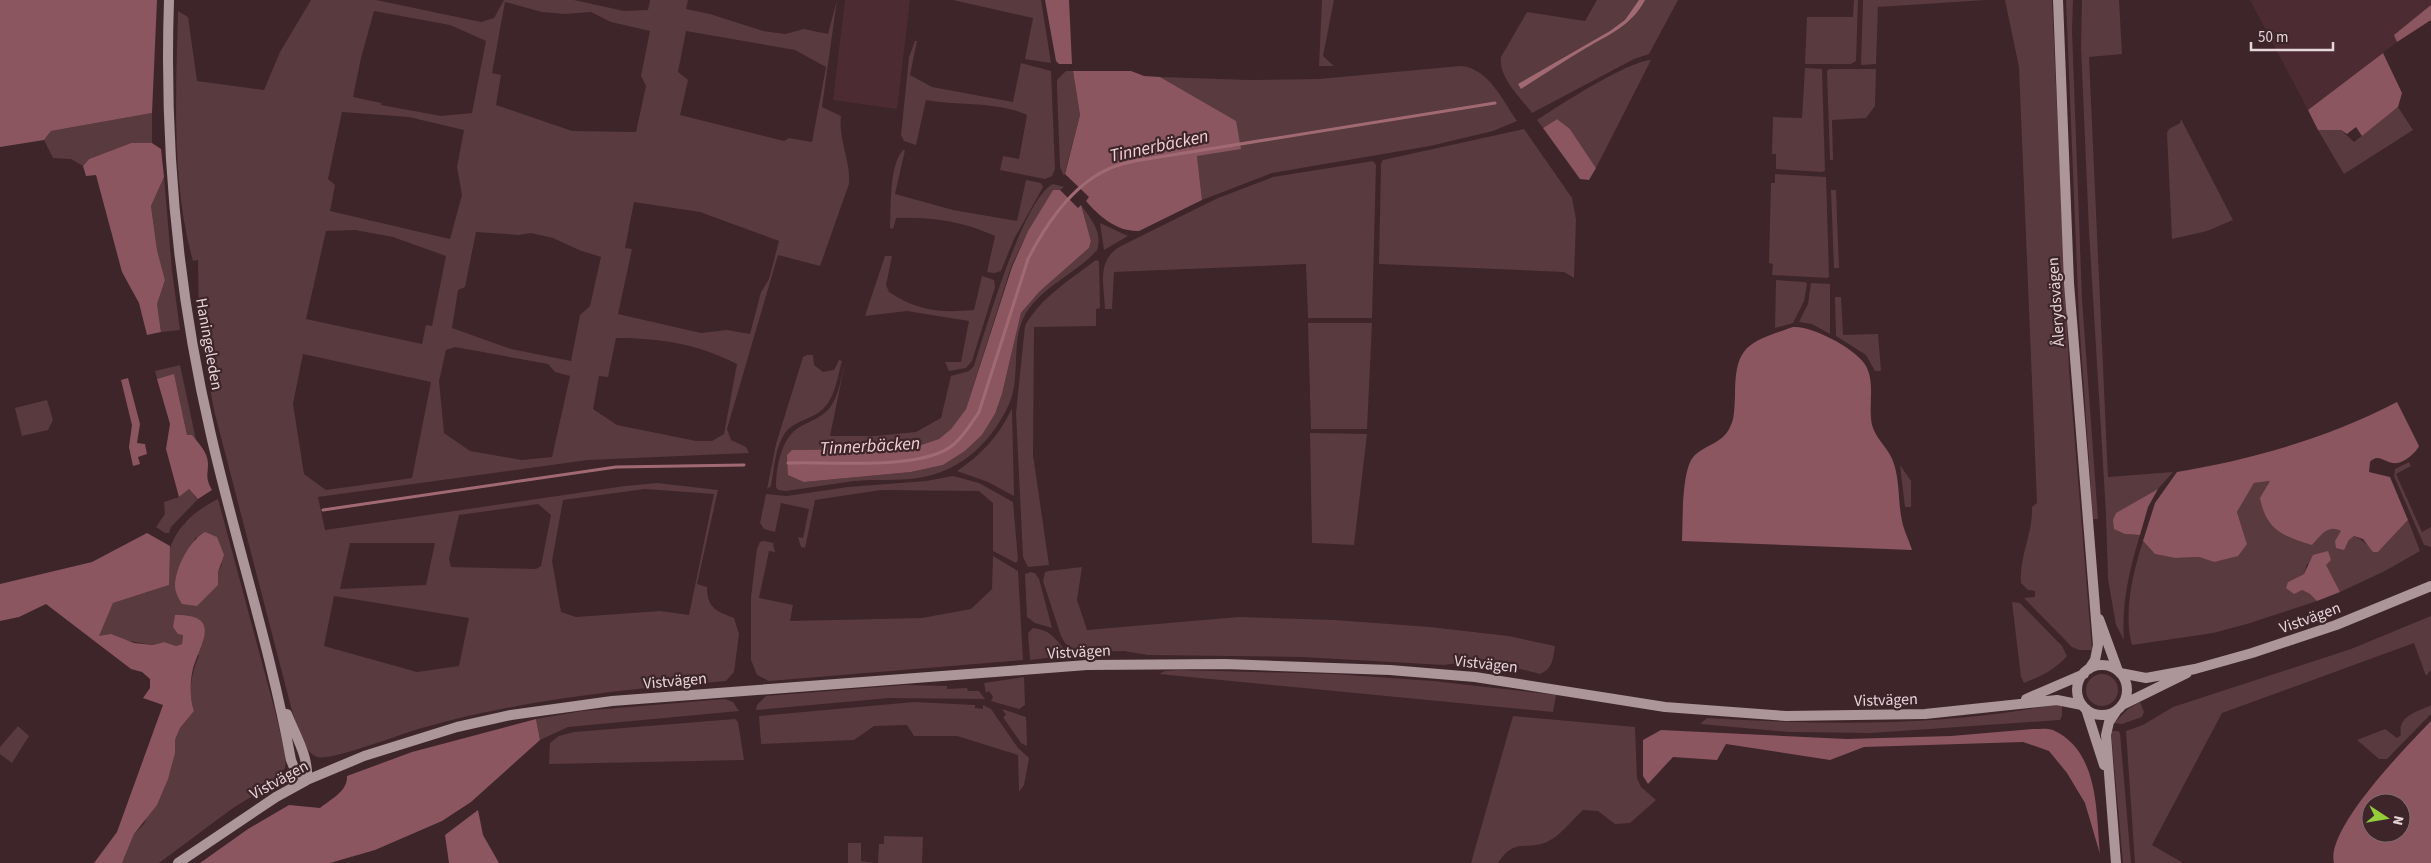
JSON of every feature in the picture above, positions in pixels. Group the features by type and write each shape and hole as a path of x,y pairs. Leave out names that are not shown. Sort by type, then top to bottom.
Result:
{"main road":[{"name":"Haningeleden","path":"170,0 169,95 172,176 177,235 191,332 211,435 276,685 291,760 295,770 306,780"},
{"name":"Ålerydsvägen","path":"2058,0 2069,282 2098,645 2095,660 2086,672"},
{"name":"Vistvägen","path":"2119,672 2146,678 2195,669 2252,653 2328,628 2431,586"},
{"name":"Ålerydsvägen","path":"2094,601 2119,672"},
{"name":"Vistvägen","path":"178,863 261,806 306,780 338,766 415,739 511,715 559,707 631,699 1010,670 1225,664 1390,670 1515,682 1685,709 1786,716 1925,714 1967,711 2015,703 2058,700 2084,707"},
{"path":"2109,783 2078,689 2086,672 2104,666 2119,672 2126,685 2127,692 2120,708 2109,722 2106,735 2116,863"},
{"name":"Vistvägen","path":"2120,708 2195,669"},
{"name":"Vistvägen","path":"2015,703 2086,672"},
{"path":"2084,707 2101,715 2120,708"}],"shaded area":[{"path":"0,0 157,0 152,113 51,131 44,140 0,147"},
{"path":"311,0 376,0 481,22 494,18 504,0 574,0 624,11 648,10 650,0 688,0 686,9 710,14 763,31 785,34 804,29 828,34 837,0 822,107 841,116 841,133 848,167 849,184 820,266 778,255 727,429 731,440 746,447 749,453 588,460 318,497 325,530 625,486 657,483 718,490 697,584 707,587 709,600 714,608 734,618 739,634 734,672 726,681 611,692 534,703 459,718 324,757 317,757 307,748 300,735 291,707 214,410 199,325 198,260 193,261 186,231 178,169 176,105 178,11 188,17 197,81 264,90 280,52","holes":["505,2 542,12 565,14 591,12 611,22 650,31 641,76 646,86 636,132 572,131 496,105 501,75 492,73","374,11 450,25 486,41 472,113 441,116 381,105 381,103 353,97","686,31 795,50 826,67 812,142 789,138 784,141 680,115 688,80 678,72","342,112 409,117 464,130 457,167 462,195 450,239 330,211 335,185 328,179","634,202 700,212 779,241 769,279 761,292 750,334 727,330 701,333 618,314 632,249 625,248","355,230 393,237 446,256 432,326 426,325 422,344 306,319 326,231","476,232 519,235 531,233 553,238 579,250 601,257 590,306 580,315 571,361 511,349 452,328 458,290 465,287","616,338 648,339 678,343 708,352 737,364 724,434 712,441 696,441 617,425 593,409 599,376 608,377","455,347 548,364 555,372 570,376 552,457 522,460 470,451 444,433 439,381 446,350","303,354 431,382 412,478 326,490 304,474 293,404","645,489 714,494 689,615 660,611 576,617 561,612 552,561 563,500","538,504 551,515 541,566 536,569 451,567 449,559 459,515","350,543 435,543 426,585 340,589","334,596 469,618 459,666 417,672 324,646"]},
{"path":"845,0 910,0 897,109 833,100"},
{"path":"953,0 1041,0 1051,63 1025,59 1033,18"},
{"path":"1045,0 1069,0 1072,64 1059,64 1056,61"},
{"path":"1322,0 1334,0 1323,56 1334,66 1319,66"},
{"path":"1597,0 1678,0 1649,54 1634,59 1532,113 1507,80 1501,65 1501,57 1527,12 1585,21"},
{"path":"1639,0 1645,0 1627,23 1521,89 1518,84 1610,31 1625,20"},
{"path":"1854,0 1858,0 1856,61 1851,64 1805,64 1807,17 1853,17"},
{"path":"1863,0 1986,0 1878,7 1876,64 1861,65"},
{"path":"2005,0 2052,0 2069,370 2092,650 2079,650 2072,647 2024,598 2035,597 2035,591 2028,590 2021,583 2022,564 2032,517 2032,507 2037,503 2019,67"},
{"path":"2066,0 2073,0 2072,31 2082,299 2098,519 2093,519 2079,319"},
{"path":"2082,0 2119,0 2122,54 2089,57 2108,477 2173,472 2158,489 2117,513 2125,534 2140,535 2127,586 2123,627 2124,640 2116,625 2108,579 2106,514 2089,231 2081,47"},
{"path":"2250,0 2431,0 2431,16 2308,110"},
{"path":"2431,5 2431,20 2397,42 2394,35"},
{"path":"915,41 917,41 910,75 932,87 1013,102 1021,63 1051,71 1055,169 1052,176 1045,179 1000,170 1003,156 1019,159 1027,115 1003,108 926,100 916,145 904,141 901,135 909,57"},
{"path":"2383,53 2402,93 2398,107 2362,136 2356,127 2347,134 2341,130 2318,130 2308,110"},
{"path":"1651,60 1596,168 1570,129 1557,119 1543,128 1537,120 1610,76 1626,68"},
{"path":"1460,66 1479,72 1487,79 1494,86 1517,121 1493,131 1430,146 1272,173 1202,200 1197,156 1236,122 1160,77 1250,80 1319,79"},
{"path":"1805,68 1822,69 1825,171 1822,172 1776,169 1776,154 1772,154 1773,117 1802,118"},
{"path":"1829,69 1876,69 1875,106 1866,118 1832,120 1833,160 1830,160 1827,71"},
{"path":"1066,71 1073,71 1080,115 1064,176 1060,167 1057,80"},
{"path":"1073,71 1131,71 1144,76 1160,77 1236,121 1241,149 1197,156 1202,200 1139,231 1131,231 1116,226 1091,207 1086,201 1089,197 1065,174 1080,115"},
{"path":"2398,107 2413,130 2344,174 2318,130 2341,130 2354,142"},
{"path":"152,113 152,143 131,143 89,159 83,166 71,159 53,158 44,140 51,131"},
{"path":"1557,119 1570,129 1596,168 1589,180 1580,179 1543,128"},
{"path":"2181,119 2233,220 2207,231 2172,239 2167,133 2169,129 2180,123"},
{"path":"1524,129 1572,198 1576,219 1574,278 1564,272 1379,264 1381,164 1383,160"},
{"path":"131,143 152,143 161,149 164,177 151,206 157,250 165,280 157,304 161,332 147,335 139,303 122,272 96,175 86,176 83,166 89,159"},
{"path":"905,150 895,194 953,210 1017,221 1026,180 1041,183 1043,187 1014,239 1001,271 987,272 995,236 983,231 947,221 909,218 896,218 893,229 890,228 893,176 898,157"},
{"path":"1373,161 1376,165 1372,318 1308,318 1306,264 1114,272 1112,309 1105,309 1103,273 1105,265 1113,252 1121,246 1218,198 1273,177"},
{"path":"1775,174 1826,177 1828,278 1772,275 1773,264 1769,263 1771,183 1775,183"},
{"path":"164,177 172,271 180,330 161,332 157,304 165,280 157,250 151,206"},
{"path":"1053,184 1064,187 1060,190 1053,190 1028,231 1011,267 966,409 951,429 939,439 912,448 792,450 804,482 911,472 943,465 965,451 982,435 995,414 1002,394 1021,313 1039,292 1089,248 1091,241 1081,205 1095,226 1098,237 1097,250 1080,266 1041,295 1026,313 1018,334 1015,380 1010,402 985,442 962,462 934,475 910,479 854,481 786,491 778,490 776,487 778,463 787,439 798,428 821,415 832,405 837,394 845,363 830,436 875,436 916,432 941,418 951,376 969,371 974,366 1006,268 1018,239 1041,195"},
{"path":"1053,190 1060,190 1078,208 1081,205 1091,241 1089,248 1039,292 1021,313 1002,394 995,414 982,435 965,451 943,465 911,472 804,482 788,475 787,455 792,450 912,448 939,439 951,429 966,409 1012,267 1028,231"},
{"path":"1831,190 1836,190 1839,268 1834,268"},
{"path":"1100,223 1128,236 1104,250"},
{"path":"885,256 892,256 886,285 889,292 920,307 940,311 974,310 982,276 994,280 995,287 972,361 966,368 949,371 945,362 961,362 969,321 907,311 865,316"},
{"path":"1096,260 1099,261 1100,308 1096,309 1096,326 1034,327 1033,455 1049,565 1028,567 1023,557 1016,413 1025,326 1047,298"},
{"path":"1776,280 1805,282 1807,284 1804,301 1793,323 1775,328"},
{"path":"1811,283 1830,284 1830,334 1812,324 1799,322 1808,304"},
{"path":"1835,297 1841,297 1843,335 1878,334 1881,371 1875,371 1866,355 1836,336"},
{"path":"1308,323 1372,323 1367,429 1311,429"},
{"path":"1793,327 1811,330 1834,340 1855,354 1863,361 1867,368 1871,381 1872,425 1894,464 1902,521 1912,550 1682,541 1685,482 1690,461 1699,452 1724,436 1730,427 1734,412 1737,367 1741,357 1746,349 1754,343"},
{"path":"813,355 814,365 823,372 834,370 839,360 842,361 837,382 832,396 824,408 792,426 785,433 777,452 771,486 767,489 776,444 803,357"},
{"path":"180,365 196,440 192,435 187,435 174,375 157,379 155,371"},
{"path":"174,374 187,435 192,435 202,448 208,463 208,479 212,490 198,499 189,489 179,497 166,449 170,424 157,379"},
{"path":"128,378 140,424 137,443 145,444 147,454 138,457 140,464 133,466 129,447 132,425 121,380"},
{"path":"47,400 53,420 48,430 22,436 15,408"},
{"path":"2397,402 2419,446 2412,455 2397,463 2378,458 2370,462 2369,472 2390,477 2408,520 2378,552 2373,552 2363,539 2354,536 2349,540 2344,550 2336,548 2335,541 2341,531 2336,529 2325,532 2312,545 2284,535 2271,525 2260,498 2270,481 2254,483 2237,512 2247,544 2238,556 2214,562 2199,557 2175,558 2155,554 2143,541 2155,503 2177,472 2234,461 2290,446 2371,415"},
{"path":"1011,410 1014,496 988,482 957,471 989,444"},
{"path":"1310,433 1367,434 1354,545 1312,543"},
{"path":"2409,462 2411,466 2396,474 2422,532 2431,527 2431,547 2424,545 2394,476 2395,469"},
{"path":"1900,465 1911,481 1911,507 1905,507"},
{"path":"953,476 979,483 1013,502 1018,560 1016,563 993,551 993,503 979,491 881,490 815,500 805,548 801,547 798,537 803,538 809,509 781,503 775,532 764,529 760,523 766,494 787,496 848,487 926,481"},
{"path":"2271,481 2328,529 2335,528 2342,531 2346,547 2349,540 2354,536 2378,552 2408,520 2420,551 2385,571 2340,592 2325,565 2307,564 2304,574 2288,582 2294,593 2302,590 2310,594 2317,601 2213,633 2132,645 2129,633 2130,593 2143,541 2155,554 2175,558 2199,557 2214,562 2247,544 2237,512 2254,483"},
{"path":"189,489 198,499 171,527 169,533 165,533 156,527 165,514 164,502 179,497"},
{"path":"2158,489 2148,507 2140,535 2125,534 2114,529 2113,520 2116,513"},
{"path":"218,499 275,711 286,757 285,768 274,783 233,808 159,863 122,863 134,834 144,824 175,753 175,740 180,728 194,711 191,683 199,656 183,635 182,644 176,646 164,642 153,645 98,636 113,603 169,585 169,554 175,537 190,517","holes":["196,537 222,564 218,572 218,585 212,589 180,566"]},
{"path":"205,532 217,537 224,555 218,572 218,585 197,606 182,604 175,588 178,571 184,555 194,541"},
{"path":"147,533 170,546 169,585 113,603 99,636 111,634 134,643 153,645 164,642 176,646 182,644 183,635 178,634 173,627 175,615 191,616 200,620 204,627 204,635 191,678 191,697 194,711 180,728 175,740 175,753 168,779 157,805 134,834 122,863 94,863 117,832 163,705 143,698 150,688 150,679 142,672 131,669 46,604 19,617 0,621 0,584 92,562"},
{"path":"760,542 773,543 775,552 769,551 759,598 793,605 790,621 922,618 971,609 992,589 993,556 1018,571 1023,660 769,681 757,675 751,660 751,597 757,549"},
{"path":"2328,551 2331,560 2326,565 2340,592 2317,601 2310,594 2302,590 2294,594 2286,588 2288,582 2304,574 2313,555"},
{"path":"1082,567 1077,600 1087,630 1239,617 1334,620 1430,627 1508,636 1555,646 1554,655 1548,669 1540,674 1509,666 1472,661 1444,665 1302,657 1148,655 1124,651 1077,652 1065,643 1061,636 1043,581 1045,572"},
{"path":"1035,573 1039,579 1052,628 1035,623 1027,617 1025,574"},
{"path":"2012,602 2020,603 2062,646 2067,656 2053,669 2024,683 2021,677"},
{"path":"2431,616 2431,670 2426,676 2414,643 2222,713 2152,845 2183,863 2135,863 2126,731 2143,725 2173,707 2351,649"},
{"path":"1033,628 1052,635 1072,655 1030,660 1028,633"},
{"path":"1165,671 1333,674 1433,681 1556,695 1553,712 1159,674"},
{"path":"2102,674 2108,675 2113,679 2117,684 2117,696 2113,701 2108,705 2102,706 2096,705 2091,701 2087,696 2086,690 2087,684 2091,679 2096,675"},
{"path":"1024,677 1025,705 1019,709 991,701 993,697 989,691 986,693 984,683"},
{"path":"905,685 947,686 947,689 967,688 968,691 979,691 985,699 889,698 756,710 757,705 766,696"},
{"path":"725,699 733,702 739,711 568,727 540,740 536,719 582,711"},
{"path":"914,702 975,705 975,708 983,709 983,705 991,709 1018,748 1029,758 1024,785 1019,792 1018,755 957,736 914,736 907,725 874,726 854,740 761,744 759,716"},
{"path":"2140,702 2144,712 2142,717 2122,724 2114,723 2128,709"},
{"path":"2057,704 2062,705 2060,720 1871,733 1789,732 1700,724 1707,718 1838,723 1926,720 1970,717"},
{"path":"2431,705 2431,714 2387,759 2379,759 2357,740 2385,729 2397,738 2401,735 2402,723 2405,719"},
{"path":"1002,709 1026,717 1027,746 1021,743 1003,717 1006,715"},
{"path":"1513,716 1635,727 1637,778 1641,787 1656,800 1630,823 1615,824 1598,811 1583,810 1561,832 1547,842 1515,847 1504,855 1498,863 1471,863"},
{"path":"536,719 540,740 471,802 442,821 375,850 330,863 200,863 248,829 289,805 320,808 342,790 347,781 347,776 412,752"},
{"path":"735,719 738,722 744,760 549,764 550,743 559,736 574,732"},
{"path":"2431,721 2431,863 2334,863 2335,848 2342,830 2361,801 2361,843 2411,843 2411,793 2367,793 2387,768"},
{"path":"18,726 29,736 12,763 0,754 0,747"},
{"path":"2033,729 2053,730 2068,740 2079,752 2087,767 2096,801 2100,854 2085,803 2067,773 2049,751 2023,742 1864,747 1830,760 1726,744 1717,760 1673,757 1648,784 1643,776 1643,740 1661,730 1847,739 1951,736"},
{"path":"2111,731 2118,731 2120,733 2131,863 2123,863"},
{"path":"478,810 483,835 499,863 449,863 445,835"},
{"path":"884,836 923,837 922,863 878,863 879,844 884,844"},
{"path":"848,843 861,843 861,861 874,863 848,863"}],"waterway":[{"name":"Tinnerbäcken","path":"788,463 898,462 939,453 953,445 967,430 979,412 1028,259 1044,231 1065,203 1090,180 1104,171 1136,161 1495,103"},
{"path":"323,510 616,467 744,465"}]}
